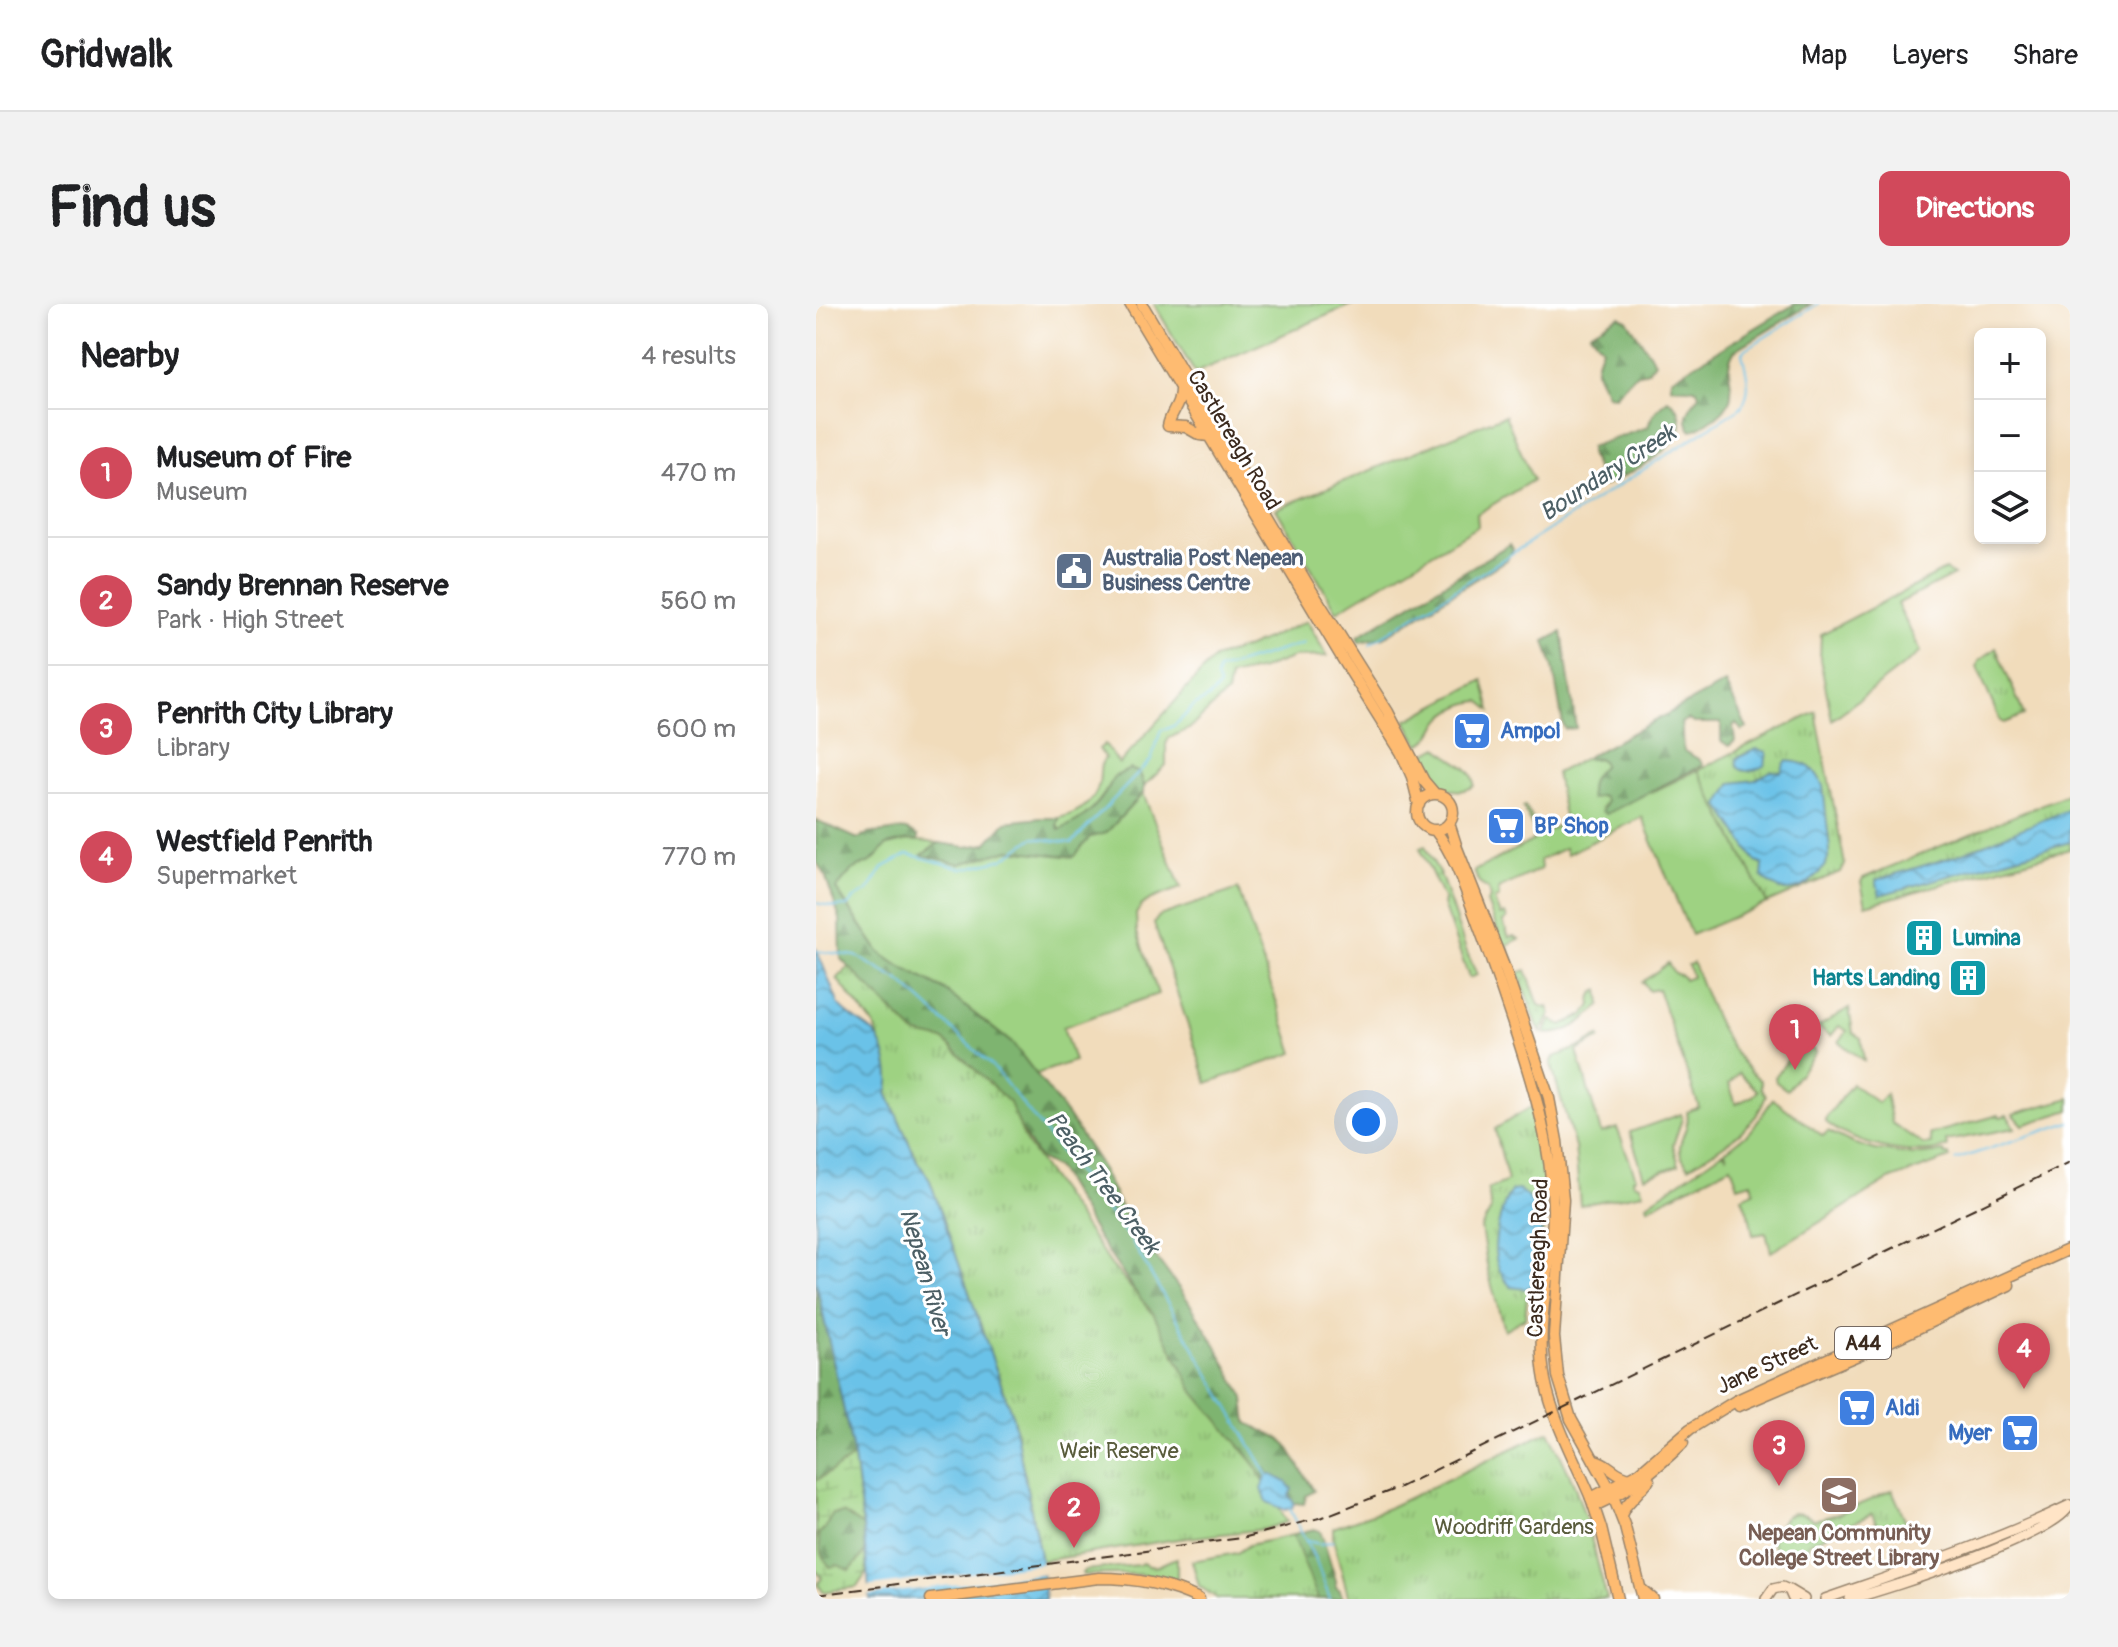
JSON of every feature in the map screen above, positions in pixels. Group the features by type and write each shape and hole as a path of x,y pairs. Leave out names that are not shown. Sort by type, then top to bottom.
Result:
{"main road":[{"name":"Castlereagh Road","path":"1130,304 1401,752 1419,805"},
{"name":"Castlereagh Road","path":"1142,304 1310,588 1388,712 1424,781 1435,794"},
{"path":"1180,388 1179,405 1170,416 1168,426 1186,427 1209,436"},
{"path":"1435,794 1444,797 1452,806 1453,814 1445,827 1429,829 1421,823 1417,813 1419,805 1424,798 1435,794"},
{"name":"Castlereagh Road","path":"1449,823 1505,969 1549,1098 1563,1200 1554,1337 1556,1363 1566,1409 1621,1515 1642,1594"},
{"name":"Castlereagh Road","path":"1435,830 1449,852 1486,943 1542,1116 1549,1155 1553,1215 1542,1332 1544,1376 1555,1415 1593,1505 1618,1599"},
{"name":"Jane Street","path":"1593,1505 1690,1429 1737,1400 2070,1249"},
{"name":"Jane Street","path":"1612,1493 1634,1486 1693,1434 1734,1408 1884,1344 2070,1257"},
{"path":"1594,1460 1602,1461 1616,1474 1631,1478"},
{"name":"A44","path":"1621,1515 1657,1468"},
{"path":"1825,1599 1943,1558 2070,1505"},
{"path":"1850,1599 1912,1580 2010,1542 2051,1524 2070,1505"},
{"path":"931,1599 1106,1578 1141,1581 1172,1588 1199,1599"},
{"path":"1768,1597 1773,1589 1779,1587 1804,1599"},
{"path":"1642,1594 1653,1599"}],"green space":[{"path":"1154,304 1353,304 1195,373"},
{"path":"1795,304 1811,304 1734,351 1729,369 1729,401 1713,419 1691,430 1687,416 1699,395 1694,389 1671,387 1671,379"},
{"path":"1619,316 1627,320 1655,362 1648,371 1635,375 1615,396 1607,395 1597,373 1596,364 1602,348 1590,333"},
{"path":"1668,400 1678,409 1681,422 1672,442 1651,460 1604,486 1590,447 1648,427 1655,412"},
{"path":"1505,415 1533,480 1477,514 1478,526 1337,611 1276,509"},
{"path":"1510,544 1513,549 1507,559 1384,637 1359,642 1357,637"},
{"path":"1945,570 1954,575 1897,604 1921,652 1832,720 1820,659 1821,634"},
{"path":"1307,621 1327,656 1294,657 1230,676 1227,693 1189,729 1169,738 1166,765 1144,786 1140,773 1130,769 1114,777 1092,809 1059,830 1059,818 1084,807 1097,791 1105,758 1099,749 1105,744 1119,764 1214,658"},
{"path":"1562,632 1576,728 1565,729 1545,641"},
{"path":"1996,648 2024,715 2004,723 2000,721 1977,667 1979,661"},
{"path":"1483,680 1491,710 1480,701 1458,707 1443,717 1419,745 1406,721"},
{"path":"1725,683 1747,728 1742,731 1736,723 1733,726 1735,741 1729,746 1721,741 1721,723 1693,723 1688,719 1681,723 1684,751 1703,765 1606,814 1602,811 1606,802 1604,797 1591,799 1590,789 1603,762 1587,757"},
{"path":"1816,712 1845,865 1840,872 1767,903 1698,770"},
{"path":"1438,747 1471,773 1474,786 1453,790 1433,781 1424,755"},
{"path":"1587,757 1603,762 1600,796 1606,802 1602,807 1652,792 1698,770 1767,903 1691,935 1642,817 1567,854 1565,848 1540,860 1541,869 1498,889 1499,897 1494,900 1500,915 1505,914 1507,919 1503,922 1509,937 1519,939 1507,945 1516,970 1506,953 1487,902 1490,898 1488,889 1479,883 1474,871 1534,840 1535,833 1523,807 1543,833 1565,822 1556,773"},
{"path":"1130,769 1140,773 1143,793 1106,833 1090,837 1074,857 1009,850 960,864 922,855 939,843 966,847 986,844 1006,822 1059,818 1059,830 1085,815 1104,795 1114,777"},
{"path":"1143,793 1181,888 1151,899 1136,914 1137,932 1158,994 1063,1027 1074,1061 1036,1074 1013,1044 943,989 879,952 836,888 852,870 872,861 887,845 909,840 939,843 923,854 960,864 1009,850 1029,851 1106,833"},
{"path":"2070,793 2070,849 1866,905 1861,882 1863,878"},
{"path":"816,820 858,839 871,833 901,830 918,836 918,841 887,845 872,861 852,870 836,889 879,952 943,989 1013,1044 1068,1116 1099,1163 1124,1214 1187,1299 1216,1346 1244,1398 1247,1423 1286,1444 1314,1491 1306,1496 1304,1504 1294,1503 1278,1478 1271,1474 1262,1484 1240,1491 1139,1297 1098,1238 1057,1168 1039,1159 1007,1107 914,1033 841,959 840,919 825,875 816,861"},
{"path":"1425,846 1442,879 1477,975 1469,978 1443,905 1444,900 1420,848"},
{"path":"1238,889 1294,1053 1207,1083 1154,923 1159,916"},
{"path":"1668,963 1674,973 1684,980 1692,977 1688,965 1693,963 1728,1041 1737,1056 1761,1081 1766,1096 1754,1119 1745,1128 1689,1167 1680,1146 1688,1120 1687,1112 1699,1107 1658,989 1649,991 1641,983","holes":["1739,1073 1758,1091 1736,1104 1729,1084"]},
{"name":"Weir Reserve","path":"849,967 914,1033 944,1040 1010,1103 1027,1144 1112,1266 1153,1313 1194,1392 1253,1462 1287,1522 1265,1529 1171,1540 1041,1561 1013,1418 929,1178 918,1163 887,1093 887,1064 874,1025 837,979"},
{"path":"1526,970 1539,1005 1548,1007 1551,1014 1541,1032 1518,973"},
{"path":"1599,990 1601,1004 1583,1021 1568,1030 1544,1033 1551,1020 1562,1025 1584,1015 1591,1005 1593,994"},
{"path":"1849,1008 1853,1033 1861,1038 1864,1061 1839,1042 1847,1031 1839,1026 1831,1036 1818,1027"},
{"path":"1599,1036 1577,1051 1601,1133 1617,1128 1636,1177 1634,1183 1640,1185 1643,1193 1580,1205 1575,1147 1551,1064 1554,1057"},
{"path":"1802,1041 1816,1052 1787,1090 1776,1082 1775,1077"},
{"path":"1852,1084 1878,1103 1886,1094 1892,1123 1924,1145 1931,1144 1930,1134 1999,1115 2007,1115 2015,1128 1946,1141 1947,1147 1934,1150 1885,1148 1852,1137 1826,1122"},
{"path":"2070,1098 2070,1110 2023,1125 2013,1114"},
{"path":"1773,1099 1823,1136 1828,1131 1852,1143 1879,1151 1913,1155 1944,1152 1950,1158 1889,1180 1771,1252 1766,1233 1753,1235 1742,1197 1754,1192 1751,1182 1738,1186 1731,1166 1648,1208 1647,1204 1723,1152 1727,1157 1725,1151 1751,1131"},
{"path":"1531,1107 1544,1177 1544,1224 1539,1271 1536,1295 1527,1298 1525,1318 1504,1330 1488,1271 1481,1228 1491,1210 1488,1189 1508,1181 1495,1129"},
{"path":"1681,1114 1673,1145 1679,1165 1644,1177 1630,1132"},
{"path":"816,1282 854,1457 816,1481"},
{"name":"Woodriff Gardens","path":"1549,1431 1586,1519 1607,1599 1349,1599 1333,1528 1386,1509"},
{"path":"854,1457 863,1526 843,1513 832,1514 818,1534 821,1554 830,1567 838,1565 850,1571 865,1552 867,1572 857,1587 823,1592 818,1584 822,1578 816,1569 816,1481"},
{"path":"1892,1490 1908,1526 1896,1531 1885,1525 1875,1529 1873,1527 1877,1525 1872,1514 1808,1544 1809,1549 1775,1551 1771,1541 1786,1516 1798,1513 1814,1520 1838,1514"},
{"path":"843,1513 863,1526 865,1552 850,1571 830,1568 821,1554 818,1534 832,1514"},
{"path":"1314,1529 1320,1531 1323,1538 1336,1587 1343,1599 1314,1599 1294,1534"},
{"path":"1293,1535 1318,1599 1218,1599 1199,1586 1192,1561 1237,1553 1249,1545"},
{"path":"1177,1558 1177,1578 1173,1579 1136,1574 1082,1573 1085,1570 1142,1563 1156,1566"}],"water":[{"path":"1756,749 1767,752 1765,765 1751,771 1738,768 1737,758"},
{"path":"1787,761 1810,767 1823,786 1830,850 1820,872 1792,890 1775,887 1762,877 1763,865 1756,862 1719,805 1732,783 1755,780 1771,771 1781,772"},
{"path":"2070,809 2070,842 1880,895 1876,880 1955,856"},
{"name":"Nepean River","path":"816,948 839,1005 874,1033 882,1045 888,1070 887,1093 918,1163 929,1178 1013,1418 1041,1561 1045,1599 870,1599 854,1457 816,1282"},
{"path":"1519,1190 1535,1209 1541,1235 1536,1274 1532,1286 1525,1289 1511,1287 1504,1279 1495,1253 1496,1234 1505,1202 1511,1191"},
{"path":"1271,1474 1292,1489 1289,1496 1294,1503 1292,1508 1285,1510 1267,1502 1262,1489 1266,1477"}],"pier":[{"path":"1045,1563 1046,1573 865,1596 864,1587"}],"waterway":[{"name":"Boundary Creek","path":"1370,644 1740,408 1748,389 1742,354 1818,304"},
{"name":"Boundary Creek","path":"816,903 847,906 868,891 884,867 908,854 964,869 1003,859 1033,838 1072,843 1151,760 1161,730 1175,724 1216,691 1219,686 1216,677 1218,670 1304,643"},
{"name":"Peach Tree Creek","path":"816,951 856,956 901,982 993,1067 1131,1240 1269,1477"},
{"path":"1955,1160 2070,1122"},
{"name":"Peach Tree Creek","path":"1290,1509 1316,1561 1330,1599"},
{"path":"1307,1541 1320,1544 1333,1541"}],"railway":[{"path":"816,1595 1242,1538 1323,1517 1400,1487 2070,1162"}],"place":[{"name":"Australia Post Nepean Business Centre","path":"1074,571"},
{"name":"Ampol","path":"1472,731"},
{"name":"BP Shop","path":"1506,826"},
{"name":"Lumina","path":"1924,938"},
{"name":"Harts Landing","path":"1968,978"},
{"name":"Museum of Fire","path":"1795,1070"},
{"name":"Westfield Penrith","path":"2024,1389"},
{"name":"Aldi","path":"1857,1408"},
{"name":"Myer","path":"2020,1433"},
{"name":"Penrith City Library","path":"1779,1486"},
{"name":"Nepean Community College Street Library","path":"1839,1495"},
{"name":"Sandy Brennan Reserve","path":"1074,1548"}]}
